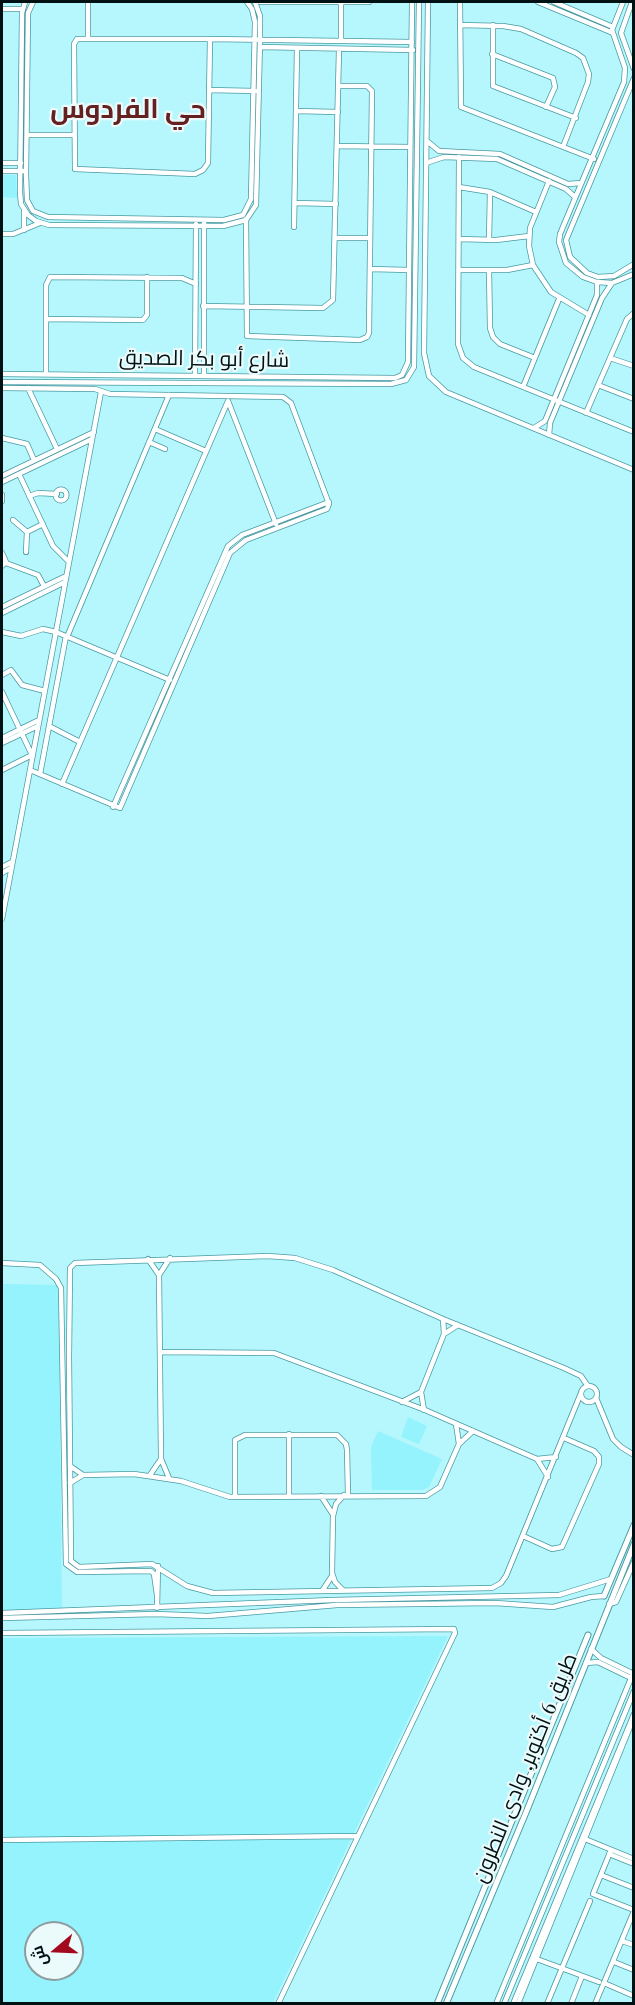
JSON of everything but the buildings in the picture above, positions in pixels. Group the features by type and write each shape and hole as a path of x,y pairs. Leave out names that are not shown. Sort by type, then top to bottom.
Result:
{"street":[{"path":"24,231 24,210 20,197 20,157 21,59 25,2"},
{"path":"33,2 24,12 27,59 27,197 33,211 50,217 196,219 230,225 246,220 256,205 257,40 254,15 247,2"},
{"path":"88,2 88,38"},
{"path":"255,2 260,16 257,40"},
{"path":"260,2 369,2"},
{"path":"341,2 341,41"},
{"path":"2,382 277,380 303,383 397,384 406,380 414,367 409,270 414,107 412,2"},
{"path":"406,380 404,374 408,362 416,236 413,159 410,147 418,50 419,2"},
{"path":"428,2 424,353 429,376 446,392 633,470"},
{"path":"460,2 460,107 599,161"},
{"path":"538,2 613,33"},
{"path":"554,2 613,27"},
{"path":"623,2 613,27 613,33 624,61 626,75 560,234 560,249 571,268 583,277 597,282 612,283 633,275"},
{"path":"632,2 621,33 633,69"},
{"path":"2,9 24,12"},
{"path":"460,25 493,26 530,32 576,52 583,58 587,66 588,82 563,147"},
{"path":"493,26 491,81 494,87 576,118"},
{"path":"210,39 208,163 200,172 77,170 74,164 74,42 77,39 210,39 418,42"},
{"path":"304,41 304,48"},
{"path":"364,42 364,49"},
{"path":"257,47 418,50"},
{"path":"294,227 297,48"},
{"path":"203,306 327,307 334,295 339,49"},
{"path":"492,54 553,78 555,87 546,107"},
{"path":"21,59 27,59"},
{"path":"633,78 567,234 567,247 577,266 598,277 621,273 633,264"},
{"path":"255,153 251,199 245,213 245,332 248,337 363,340 369,333 372,89 367,86 338,86"},
{"path":"209,90 256,91"},
{"path":"296,111 338,112"},
{"path":"27,135 74,135"},
{"path":"426,140 439,151 497,153 567,184 581,183"},
{"path":"337,146 410,147"},
{"path":"20,157 27,157"},
{"path":"459,157 459,344 463,358 474,367 633,432"},
{"path":"426,163 438,158 500,159 567,189 575,197"},
{"path":"2,163 27,163"},
{"path":"2,171 27,173"},
{"path":"549,181 529,236 533,265 543,284 560,299 589,315"},
{"path":"459,187 490,192 536,212"},
{"path":"489,240 490,192"},
{"path":"20,197 27,197"},
{"path":"295,203 336,204"},
{"path":"24,210 39,223 49,225 196,225 234,219 245,213"},
{"path":"49,225 50,217"},
{"path":"94,218 94,225"},
{"path":"139,218 139,225"},
{"path":"156,218 156,225"},
{"path":"195,382 196,219"},
{"path":"204,222 204,382"},
{"path":"2,234 24,231 39,223"},
{"path":"409,236 416,236"},
{"path":"459,239 489,240 529,236"},
{"path":"335,238 370,238"},
{"path":"459,270 489,270 533,265"},
{"path":"370,268 409,270"},
{"path":"182,278 203,270"},
{"path":"489,270 490,328 493,337 500,344 535,358"},
{"path":"46,374 46,285 50,277 182,278 196,284"},
{"path":"46,319 143,320 147,315 147,277"},
{"path":"549,435 556,400 597,295 597,282"},
{"path":"533,428 545,421 604,294 612,283"},
{"path":"523,387 560,299"},
{"path":"586,412 627,319 633,313"},
{"path":"197,329 203,330"},
{"path":"610,357 633,366"},
{"name":"شارع أبو بكر الصديق","path":"2,374 204,375 277,380 303,377 395,378 404,374"},
{"path":"12,374 12,382"},
{"path":"77,374 77,382"},
{"path":"303,377 303,383"},
{"path":"361,377 361,384"},
{"path":"598,385 633,399"},
{"path":"2,388 95,389 101,392 288,399 329,502 327,509 242,535 228,546 113,807"},
{"path":"28,388 57,449"},
{"path":"2,919 101,392"},
{"path":"40,774 67,636 169,394"},
{"path":"62,784 227,398"},
{"path":"227,398 276,525"},
{"path":"155,429 206,451"},
{"path":"2,476 93,432"},
{"path":"2,438 27,444 34,460"},
{"path":"2,483 92,439"},
{"path":"149,442 165,449"},
{"path":"19,474 57,552 69,562"},
{"path":"29,496 47,492 57,494"},
{"path":"2,495 2,501"},
{"path":"13,520 27,532"},
{"path":"27,532 43,525"},
{"path":"30,770 113,807 122,806 230,553 246,540 276,525"},
{"path":"26,552 27,532"},
{"path":"2,553 4,564 38,575 44,586"},
{"path":"2,613 44,586 66,576"},
{"path":"2,607 65,582"},
{"path":"2,633 21,636 43,628 67,636 175,683"},
{"path":"2,675 11,670 22,685 45,691"},
{"path":"2,692 33,755"},
{"path":"2,743 39,720"},
{"path":"2,738 38,726"},
{"path":"49,726 80,742"},
{"path":"2,770 33,755"},
{"path":"2,867 12,862"},
{"path":"2,873 11,868"},
{"path":"587,1385 581,1393 505,1578 492,1588 208,1593 187,1586 158,1566 149,1563 75,1565 71,1559 71,1266 77,1262 268,1256 295,1258 333,1270 442,1319 578,1374 592,1388 610,1426 612,1436 621,1447 633,1455"},
{"path":"159,1275 171,1258"},
{"path":"148,1259 159,1275 161,1459 170,1479"},
{"path":"2,1263 40,1265 56,1279 61,1288 66,1564 77,1572 151,1571 157,1595"},
{"path":"400,1402 411,1399 421,1392 444,1334 442,1319"},
{"path":"444,1334 458,1325"},
{"path":"160,1352 274,1353 425,1410 537,1459 556,1456"},
{"path":"421,1392 425,1410"},
{"path":"581,1393 588,1402"},
{"path":"575,1409 596,1398"},
{"path":"456,1424 459,1444"},
{"path":"70,1482 83,1475 150,1475 213,1493 236,1497 422,1496 432,1494 442,1484 459,1444 473,1431"},
{"path":"289,1434 289,1495"},
{"path":"236,1497 235,1444 237,1437 331,1434 342,1439 347,1450 346,1495 336,1504 333,1516 333,1573 337,1585 344,1591"},
{"path":"523,1536 552,1549 562,1547 599,1464 598,1455 594,1451 564,1438"},
{"path":"150,1475 161,1459"},
{"path":"537,1459 548,1477"},
{"path":"70,1466 83,1475"},
{"path":"321,1496 333,1516"},
{"path":"2,1618 156,1614 208,1616 337,1605 495,1603 553,1606 604,1596 633,1525"},
{"name":"طريق 6 أكتوبر, وادى النطرون","path":"446,2004 535,1792 609,1604 620,1587 633,1544"},
{"path":"620,1587 633,1563"},
{"path":"157,1608 158,1566"},
{"path":"159,1581 165,1572"},
{"path":"321,1592 328,1585 333,1573"},
{"path":"2,1613 218,1604 559,1595 611,1579"},
{"path":"218,1604 222,1610 220,1615"},
{"path":"207,1605 205,1612 208,1616"},
{"path":"2,1633 453,1628 455,1633 278,2004"},
{"name":"طريق 6 أكتوبر, وادى النطرون","path":"437,2004 588,1635"},
{"path":"591,1649 601,1658 633,1675"},
{"path":"586,1663 598,1662 633,1675"},
{"path":"496,2004 633,1675"},
{"path":"504,2004 633,1690"},
{"path":"516,2004 633,1715"},
{"path":"525,1788 535,1792"},
{"path":"588,1800 597,1807"},
{"path":"583,1810 594,1813"},
{"path":"534,1958 586,1832"},
{"path":"2,1840 357,1836"},
{"path":"585,1839 633,1864"},
{"path":"610,1852 633,1859"},
{"path":"595,2004 601,1983 614,1962 633,1910 593,1894 610,1852"},
{"path":"552,1869 561,1867"},
{"path":"601,1875 633,1888"},
{"path":"547,1879 554,1883"},
{"path":"547,2004 590,1901"},
{"path":"622,1941 633,1945"},
{"path":"534,1958 633,1996"},
{"path":"614,1962 633,1970"},
{"path":"571,2004 582,1976"},
{"path":"442,1991 449,1994"}],"shaded area":[{"path":"2,175 16,175 17,198 2,197"},
{"path":"2,1284 59,1285 62,1613 2,1614"},
{"path":"408,1417 427,1426 419,1444 401,1437"},
{"path":"378,1431 442,1459 429,1487 422,1490 372,1490 371,1447"},
{"path":"448,1636 273,2003 2,2003 2,1638"}],"district":[{"name":"حي الفردوس","path":"128,110"}]}
